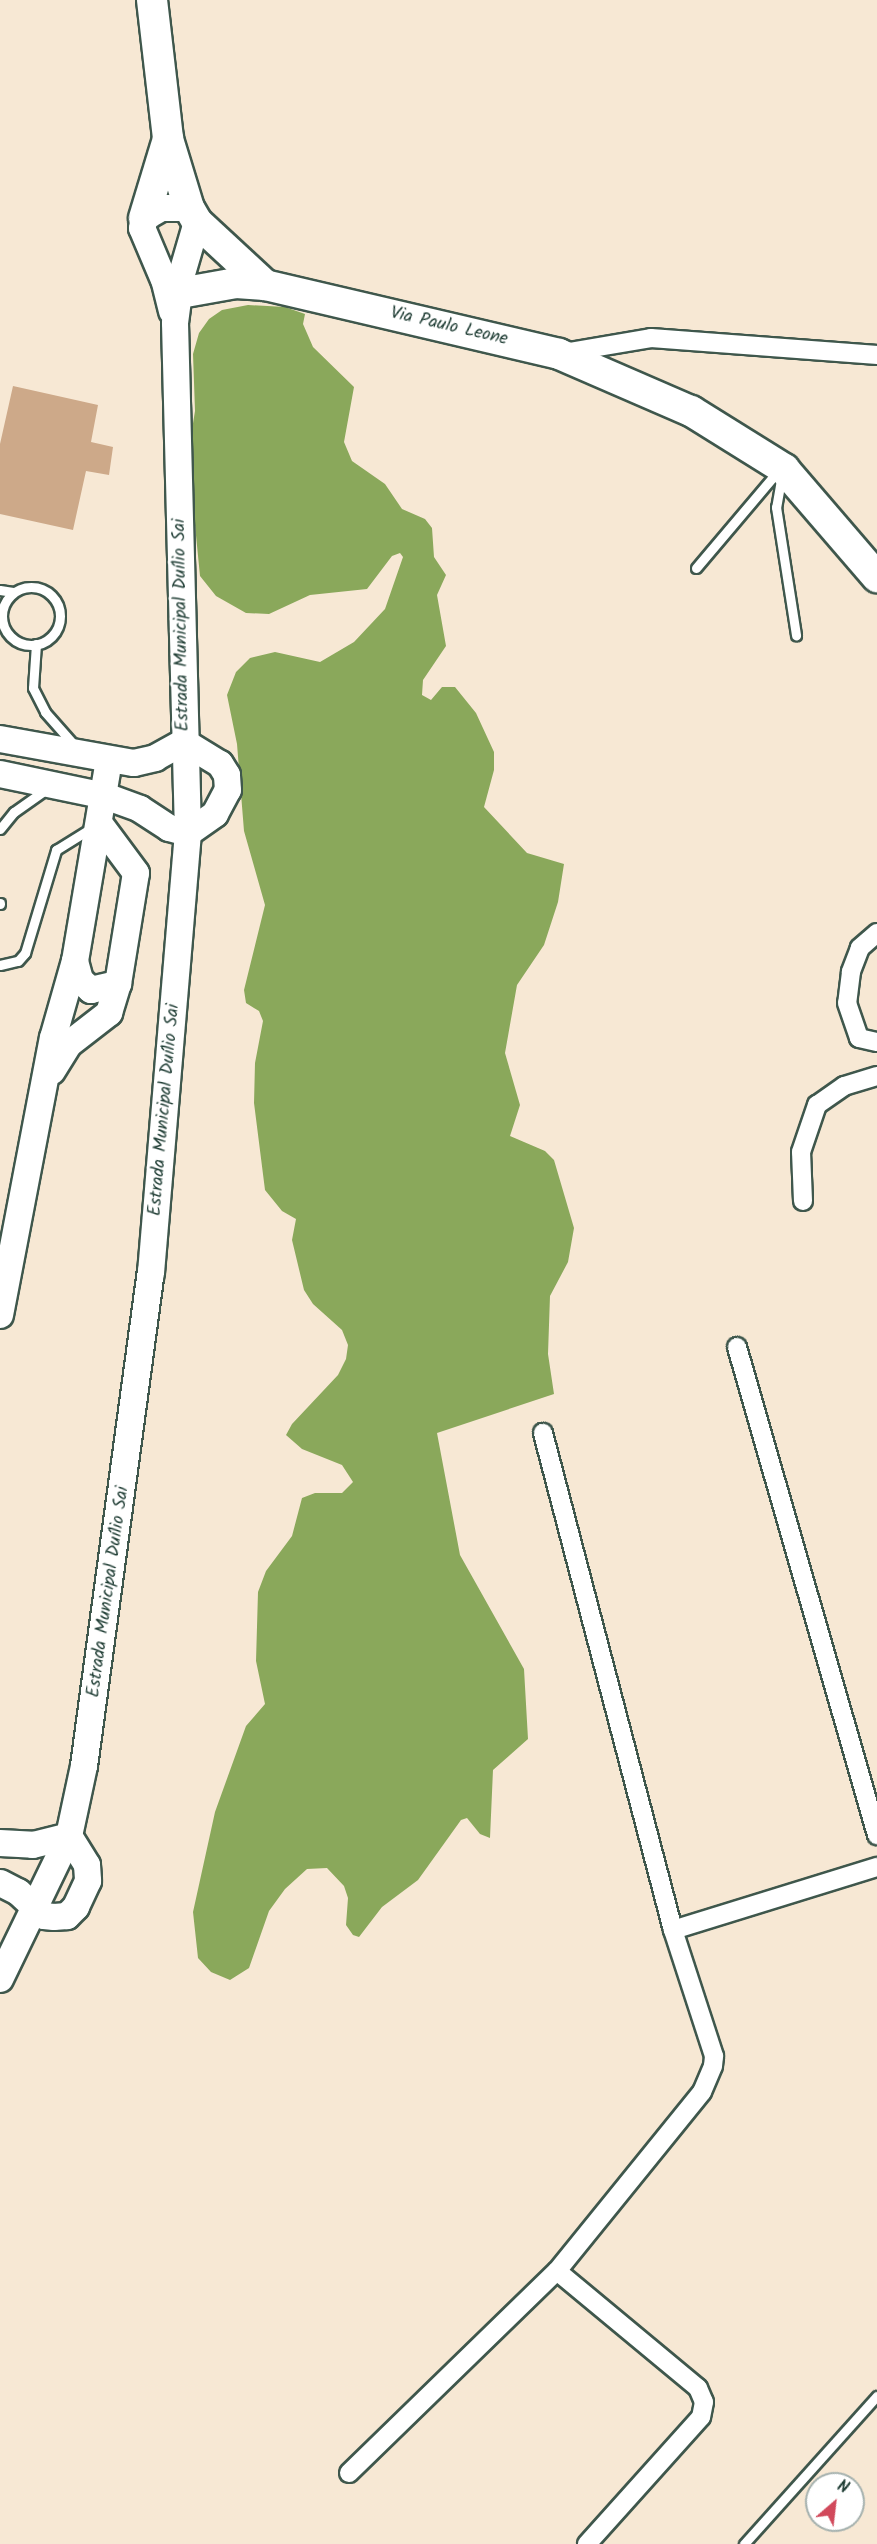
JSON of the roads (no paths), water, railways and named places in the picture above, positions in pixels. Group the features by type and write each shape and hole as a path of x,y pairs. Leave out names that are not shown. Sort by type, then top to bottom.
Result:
{"main road":[{"path":"152,0 168,139 193,215"},
{"path":"144,218 168,139"},
{"name":"Via Paulo Leone","path":"193,215 265,285 559,354 691,411 783,468 877,577"},
{"path":"180,293 236,283 265,285"}],"street":[{"path":"175,323 168,290 152,251 143,236 144,218 170,205 193,215"},
{"name":"Estrada Municipal Duílio Sai","path":"0,1979 69,1836 97,1691 151,1273 188,833 175,323 193,215"},
{"path":"152,251 164,256 187,252"},
{"path":"559,354 651,338 877,355"},
{"path":"0,739 134,764 155,758 184,742 220,764 227,775 228,790 215,814 188,833 169,828 140,809 105,796 0,774"},
{"path":"0,1315 48,1077 53,1038 75,961 105,796 109,761"},
{"path":"48,1077 69,1044 110,1012 118,984 136,873 122,851 99,823"},
{"path":"90,872 122,851"},
{"path":"877,933 860,948 851,972 847,1003 859,1038 877,1042"},
{"path":"75,961 80,980 91,990 118,984"},
{"path":"803,1201 801,1152 817,1105 844,1086 877,1076"},
{"path":"737,1347 877,1836"},
{"path":"349,2473 557,2271 702,2092 710,2076 714,2056 673,1930 543,1433"},
{"path":"0,1843 33,1845 69,1836 87,1865 84,1895 67,1916 44,1916 18,1892 0,1883"},
{"path":"673,1930 877,1867"},
{"path":"557,2271 698,2388 704,2402 696,2422 587,2544"}],"lane":[{"path":"696,568 783,468"},
{"path":"783,468 776,507 796,635"},
{"path":"0,590 13,592 36,587 55,598 60,621 56,632 36,645 15,640 7,631 3,610 13,592"},
{"path":"36,645 33,688 39,704 84,756"},
{"path":"0,829 14,812 52,785"},
{"path":"0,965 18,961 25,953 56,850 99,823"},
{"path":"744,2544 877,2396"}]}
